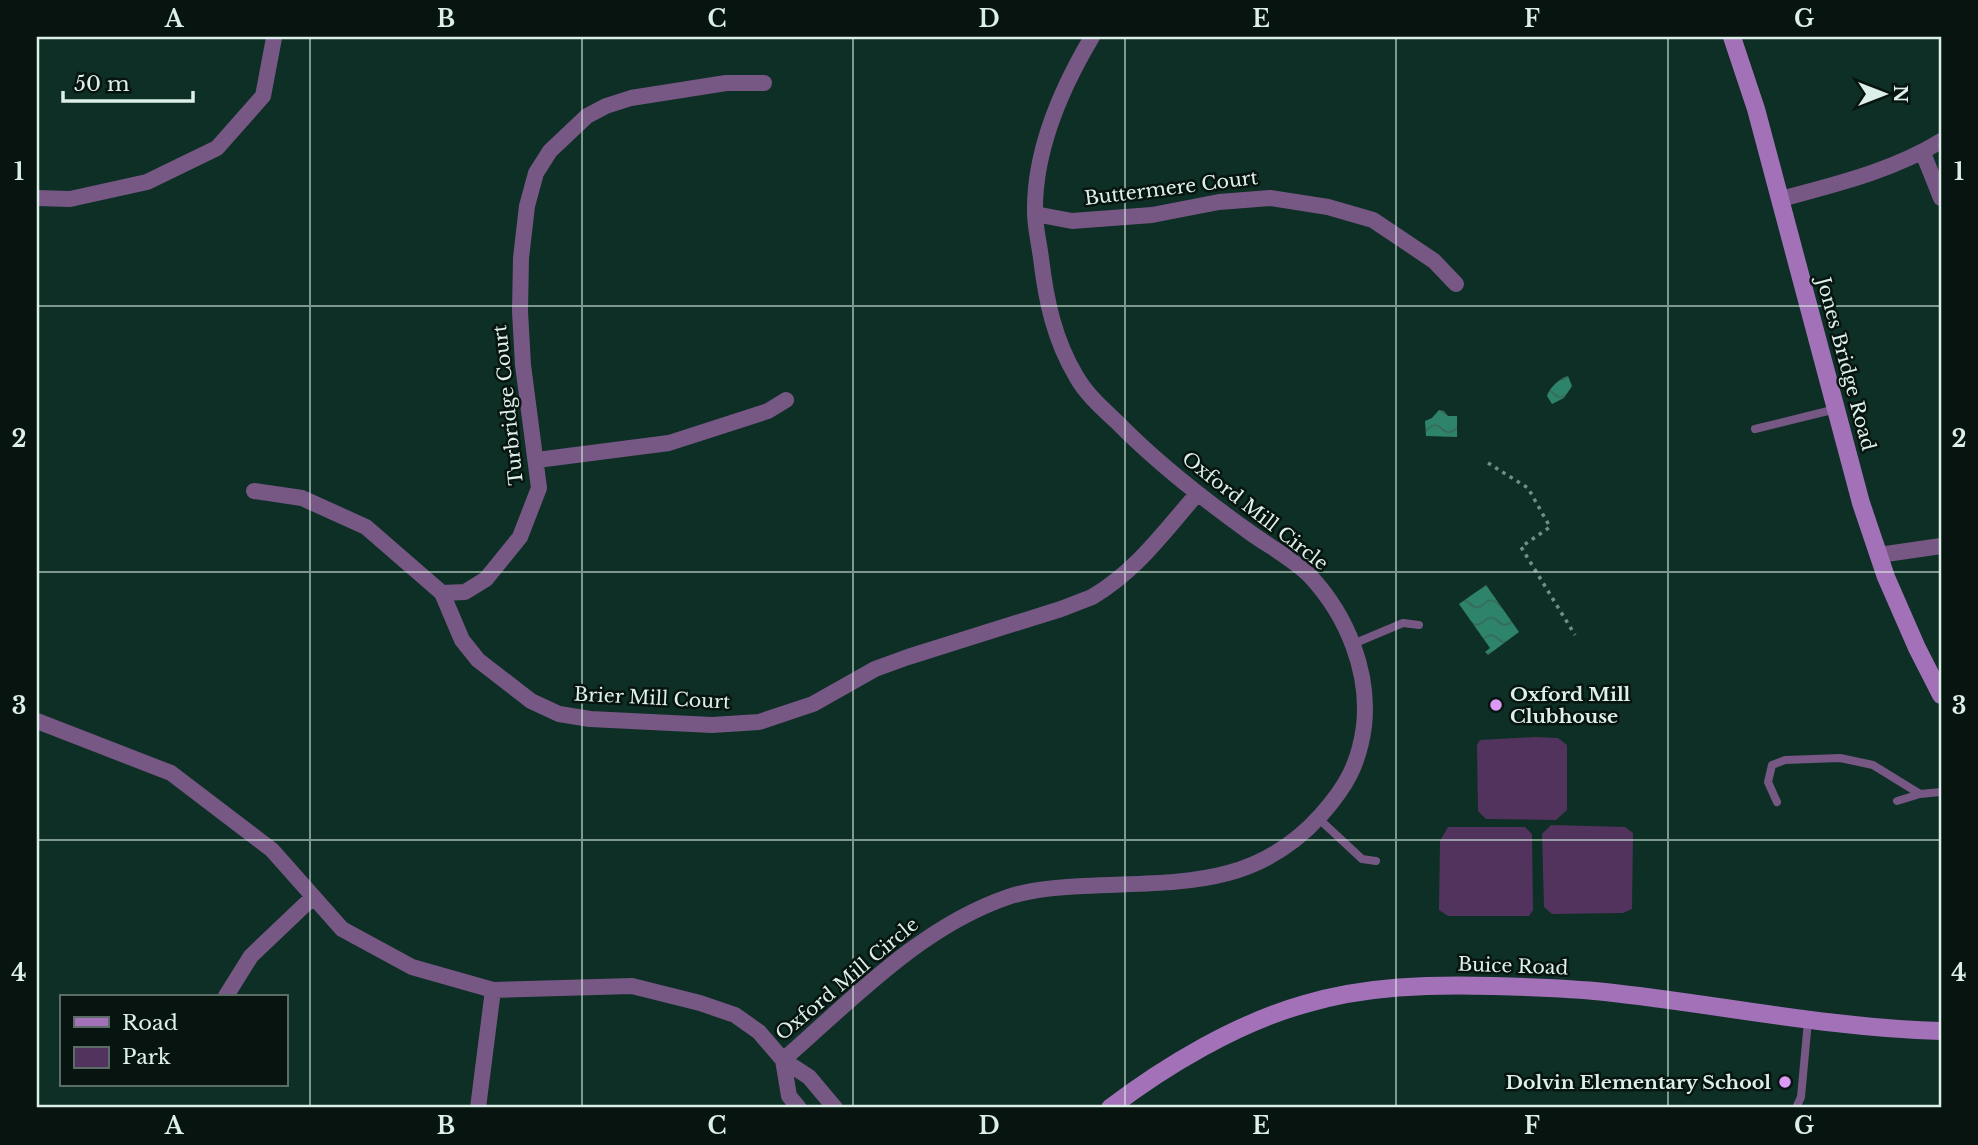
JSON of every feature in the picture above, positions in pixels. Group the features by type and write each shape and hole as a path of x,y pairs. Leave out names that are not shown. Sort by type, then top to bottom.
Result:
{"street":[{"name":"Oxford Mill Circle","path":"783,1060 918,944 974,911 1011,895 1055,887 1196,880 1236,872 1265,861 1292,843 1318,818 1336,798 1359,758 1364,721 1362,679 1353,643 1331,602 1308,575 1196,494 1138,443 1094,400 1077,379 1061,349 1051,319 1035,214 1038,169 1055,112 1076,63 1092,37"},
{"name":"Jones Bridge Road","path":"1732,37 1756,109 1781,199 1861,503 1917,648 1941,695"},
{"path":"37,198 70,199 148,182 217,148 263,96 274,38"},
{"name":"Turbridge Court","path":"442,593 465,592 486,579 520,537 539,488 523,365 520,312 521,258 527,206 536,173 550,151 568,132 587,116 606,106 631,98 726,83 764,83"},
{"path":"1781,199 1867,176 1923,153 1941,141"},
{"path":"1923,153 1941,198"},
{"name":"Buttermere Court","path":"1035,214 1072,221 1152,215 1219,202 1270,198 1328,207 1373,220 1434,261 1456,284"},
{"path":"537,460 669,443 768,411 786,400"},
{"name":"Brier Mill Court","path":"254,491 302,498 366,527 442,593 462,640 478,660 531,701 559,713 590,719 712,725 759,722 813,704 876,669 1092,597 1134,567 1196,494"},
{"path":"1879,555 1941,546"},
{"path":"37,718 171,773 272,850 342,929 412,967 493,990 632,986 700,1003 735,1015 758,1032 783,1060 809,1077 835,1108"},
{"path":"227,995 251,956 313,897"},
{"name":"Buice Road","path":"1110,1108 1171,1066 1254,1023 1305,1004 1356,993 1439,984 1605,992 1808,1021 1941,1031"},
{"path":"478,1108 493,990"},
{"path":"783,1060 789,1096 799,1108"}],"lane":[{"path":"1755,429 1836,409"},
{"path":"1353,643 1403,623 1419,625"},
{"path":"1777,802 1768,782 1772,765 1785,760 1840,758 1873,765 1920,794"},
{"path":"1897,801 1920,794 1941,792"},
{"path":"1318,818 1362,859 1376,861"},
{"path":"1796,1108 1801,1097 1808,1021"},
{"path":"1801,1097 1808,1108"}],"path":[{"path":"1488,463 1528,488 1550,527 1521,547 1575,635"}],"green space":[{"path":"1558,738 1567,745 1567,810 1556,820 1486,819 1478,811 1477,745 1480,740"},
{"path":"1551,825 1625,827 1633,833 1632,909 1623,913 1552,914 1544,907 1542,834"},
{"path":"1448,827 1525,827 1532,834 1533,910 1529,916 1448,916 1439,910 1440,841"}],"water":[{"path":"1568,376 1572,386 1564,398 1552,404 1548,393 1555,384"},
{"path":"1439,410 1448,416 1457,416 1457,437 1426,436 1425,421"},
{"path":"1486,585 1519,632 1488,655 1485,652 1490,648 1459,604"}],"place":[{"name":"Oxford Mill Clubhouse","path":"1496,705"},
{"name":"Dolvin Elementary School","path":"1785,1082"}]}
